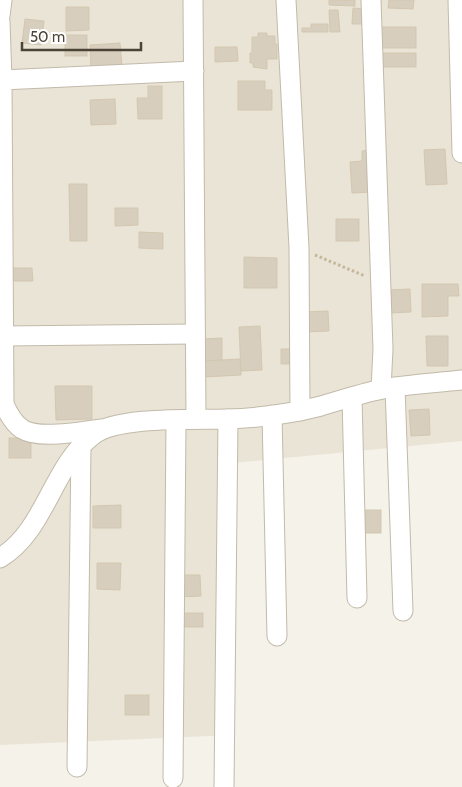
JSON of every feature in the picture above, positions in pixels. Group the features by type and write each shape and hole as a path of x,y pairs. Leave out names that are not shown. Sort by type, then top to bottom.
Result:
{"street":[{"path":"0,16 2,0"},
{"path":"193,0 196,419"},
{"path":"286,0 299,248 300,411"},
{"path":"371,0 383,349 388,388 404,611"},
{"path":"458,0 462,153"},
{"path":"0,21 4,404 16,424 28,431 42,434 102,429 135,421 228,419 272,415 300,411 388,388 462,380"},
{"path":"2,80 194,71"},
{"path":"4,336 196,334"},
{"path":"352,397 357,598"},
{"path":"272,415 277,636"},
{"path":"224,787 228,419"},
{"path":"173,778 176,421"},
{"path":"0,558 10,552 26,536 65,468 82,446 102,429"},
{"path":"77,767 82,446"}],"path":[{"path":"299,248 381,284"}],"shaded area":[{"path":"0,0 462,0 462,441 232,463 234,735 0,745"}],"building":[{"path":"329,0 355,0 355,6 329,5"},
{"path":"389,0 414,0 413,9 388,8"},
{"path":"66,7 89,7 89,30 66,31"},
{"path":"353,8 366,9 366,24 352,24"},
{"path":"329,10 338,10 340,32 330,32"},
{"path":"25,19 44,21 41,45 22,43"},
{"path":"311,24 328,24 328,32 302,32 302,28 311,28"},
{"path":"379,27 416,27 416,48 379,48"},
{"path":"258,33 267,33 267,36 275,36 275,44 277,44 277,59 267,59 267,69 253,67 253,63 250,63 252,37 258,37"},
{"path":"65,35 87,35 87,56 65,56"},
{"path":"120,43 122,67 91,69 90,45"},
{"path":"215,47 237,47 238,61 215,62"},
{"path":"382,53 416,53 416,67 382,67"},
{"path":"238,81 265,81 265,90 272,90 272,110 238,110"},
{"path":"148,86 162,86 162,119 138,119 137,98 148,98"},
{"path":"115,99 116,124 91,125 90,100"},
{"path":"445,149 447,184 426,185 424,150"},
{"path":"369,150 372,192 352,193 350,162 362,161 362,151"},
{"path":"69,184 87,184 87,241 70,241"},
{"path":"115,208 138,208 138,225 115,226"},
{"path":"336,219 359,219 359,241 336,241"},
{"path":"139,232 163,233 163,249 139,248"},
{"path":"244,257 277,258 277,288 244,288"},
{"path":"10,268 32,268 33,281 10,281"},
{"path":"422,284 458,284 459,296 448,296 448,316 422,317"},
{"path":"410,289 411,312 389,313 388,290"},
{"path":"328,311 329,331 305,332 304,312"},
{"path":"260,326 262,370 241,371 239,327"},
{"path":"426,336 448,336 448,366 427,366"},
{"path":"222,338 222,361 203,361 203,339"},
{"path":"281,349 290,349 289,364 281,364"},
{"path":"240,359 241,375 204,377 203,361"},
{"path":"55,386 92,386 92,419 56,420"},
{"path":"429,409 430,435 411,436 409,410"},
{"path":"9,438 31,438 31,458 9,458"},
{"path":"121,505 121,528 93,528 93,506"},
{"path":"357,510 381,510 381,533 357,533"},
{"path":"97,563 121,563 120,590 97,589"},
{"path":"178,575 200,575 201,596 179,597"},
{"path":"180,613 203,613 203,627 180,627"},
{"path":"125,695 149,695 149,715 125,715"}]}
